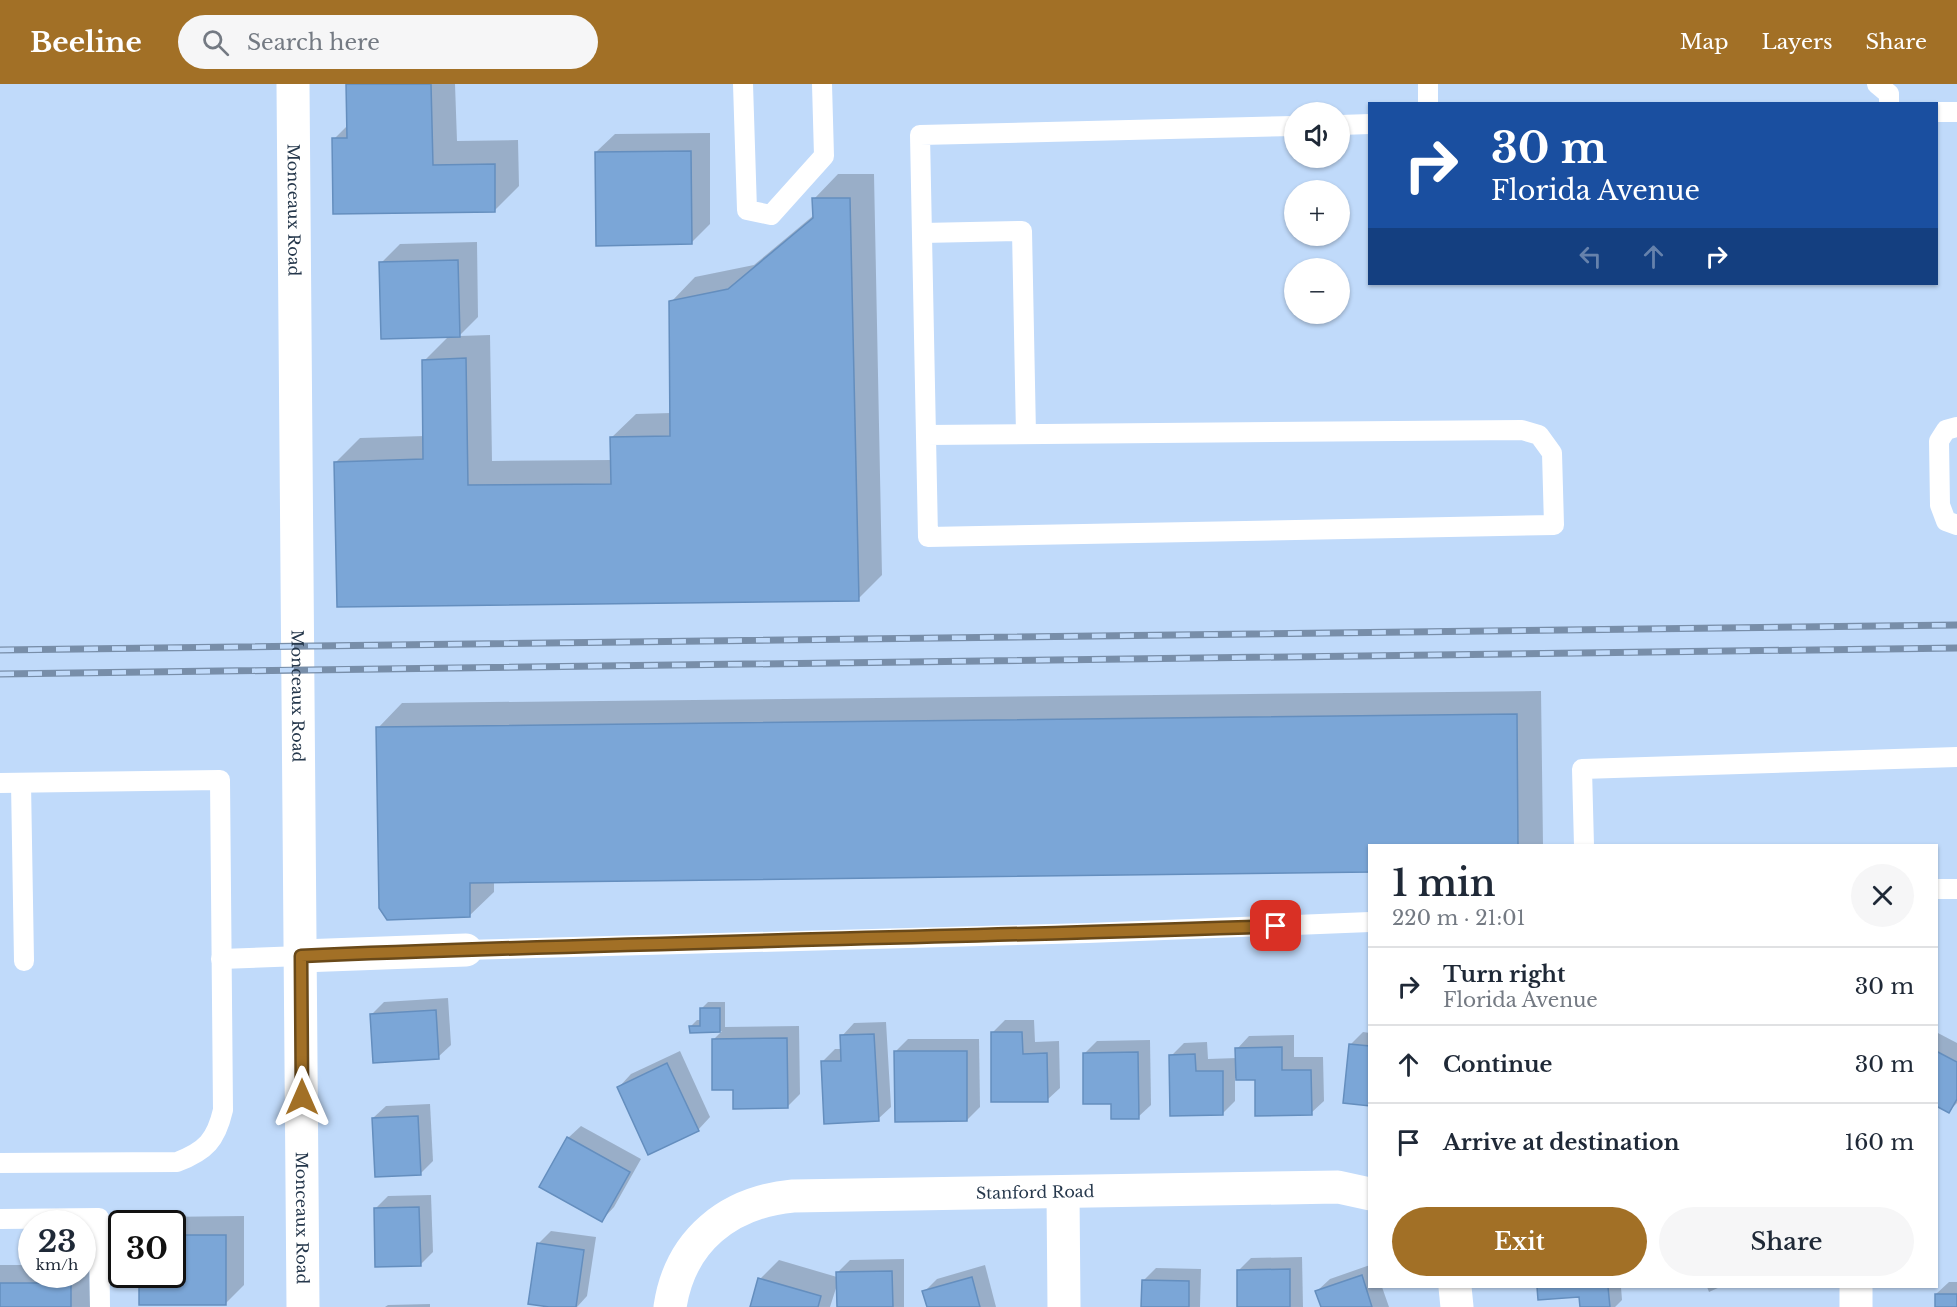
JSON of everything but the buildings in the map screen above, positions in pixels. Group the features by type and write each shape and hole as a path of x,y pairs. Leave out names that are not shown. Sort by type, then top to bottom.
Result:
{"street":[{"name":"Monceaux Road","path":"293,84 303,1307"},
{"path":"301,956 466,950"},
{"name":"Stanford Road","path":"670,1307 680,1271 692,1250 707,1232 726,1217 770,1198 1338,1187 1368,1194"},
{"path":"1063,1192 1064,1307"},
{"path":"1455,1288 1457,1307"},
{"path":"1856,1288 1856,1307"}],"lane":[{"path":"743,84 747,210 771,215 824,156 822,84"},
{"path":"1428,84 1428,102"},
{"path":"1938,112 1957,112"},
{"path":"1350,125 1368,124"},
{"path":"926,435 1522,430 1539,435 1552,453 1554,525 928,537 920,135 1284,126"},
{"path":"922,233 1022,231 1026,434"},
{"path":"1957,427 1946,430 1939,441 1940,505 1946,521 1957,525"},
{"path":"1584,844 1582,769 1957,757"},
{"path":"0,783 220,780 223,1110 219,1128 209,1144 195,1155 177,1162 0,1163"},
{"path":"21,783 24,961"},
{"path":"1938,889 1957,889"},
{"path":"466,950 1088,933 1368,922"},
{"path":"220,959 301,956"},
{"path":"0,1220 99,1218 100,1307"}],"railway":[{"path":"0,650 1957,625"},
{"path":"0,674 1957,648"}],"route":[{"path":"302,1097 301,956 1276,926"}]}
